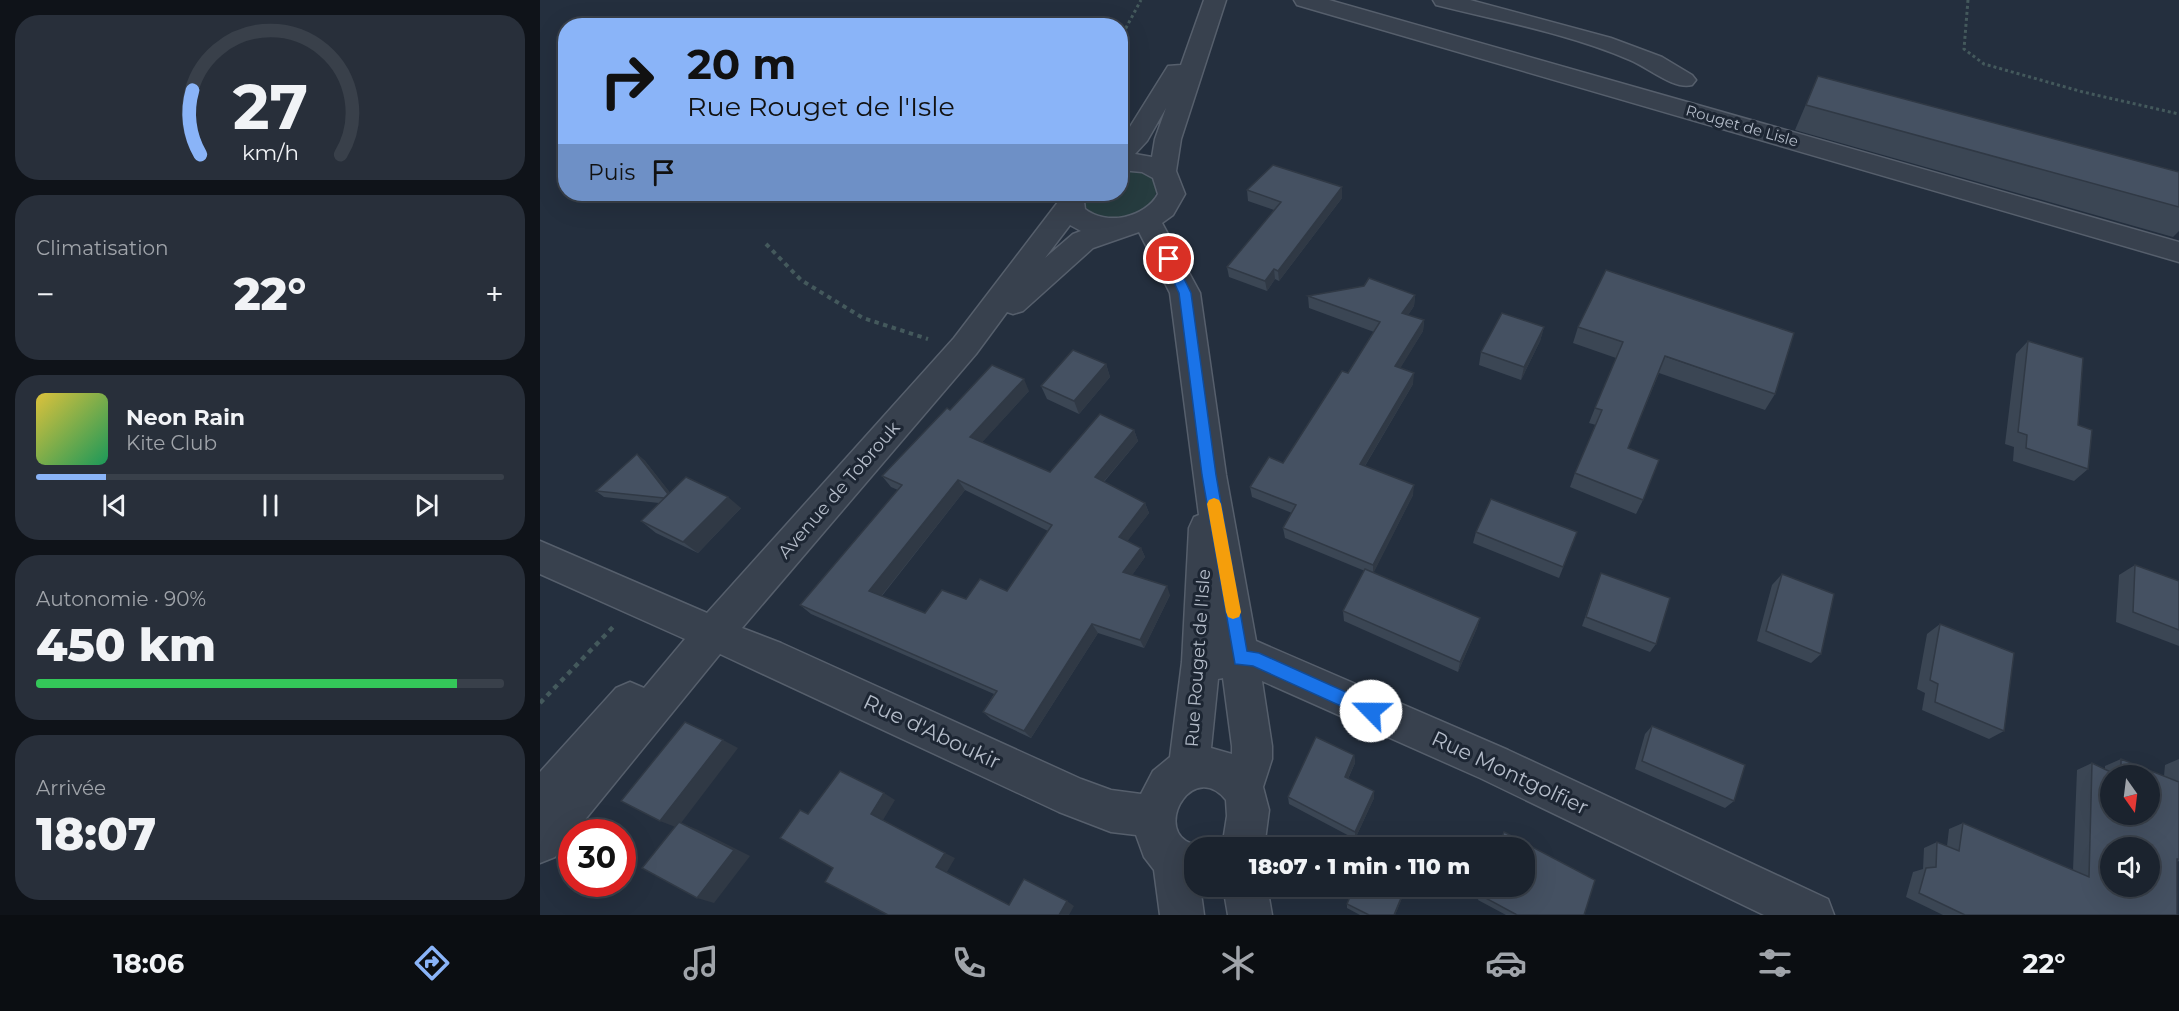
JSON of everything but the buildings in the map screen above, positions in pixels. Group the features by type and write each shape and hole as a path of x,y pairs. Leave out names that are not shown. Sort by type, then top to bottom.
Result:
{"street":[{"name":"Rouget de Lisle","path":"1305,0 2179,252"},
{"path":"1444,0 1580,36 1639,55 1661,64 1684,80"},
{"name":"Avenue de Tobrouk","path":"1128,146 1138,135 1211,9"},
{"name":"Avenue de Tobrouk","path":"951,344 1083,241 1147,220 1163,208 1171,194 1171,186 1163,173 1168,139 1211,9"},
{"path":"1128,162 1146,163 1163,173"},
{"name":"Avenue de Tobrouk","path":"540,842 1068,201"},
{"name":"Avenue de Tobrouk","path":"1071,201 1080,219 1090,224 1114,229"},
{"name":"Rue Rouget de l'Isle","path":"1147,220 1185,293 1209,475 1230,591 1221,660 1189,770"},
{"name":"Rue d'Aboukir","path":"540,557 768,656 1074,798 1111,811 1154,817"},
{"name":"Avenue de Tobrouk","path":"540,803 636,694 713,634"},
{"name":"Rue Montgolfier","path":"1221,660 1254,658 1301,681 1494,764 1812,915"},
{"name":"Rue Rouget de l'Isle","path":"1221,660 1252,746 1252,759 1242,788"},
{"path":"1182,915 1184,862 1158,841 1154,817 1157,803 1164,789 1182,772 1189,770 1208,767 1230,775 1242,788 1246,797 1248,817 1242,837"},
{"path":"1247,897 1250,915"}],"path":[{"path":"1128,24 1141,0"},
{"path":"1968,0 1964,49 1984,64 2083,92 2179,114"},
{"path":"766,244 801,280 863,318 951,344"},
{"path":"540,703 619,621"}],"green space":[{"path":"1128,171 1143,173 1154,181 1157,191 1152,202 1127,218 1110,219 1093,213 1084,202 1128,201"}],"slow traffic":[{"path":"1214,504 1233,612"}],"route":[{"path":"1169,259 1185,293 1209,475 1240,659 1254,658 1275,670 1371,711"}]}
